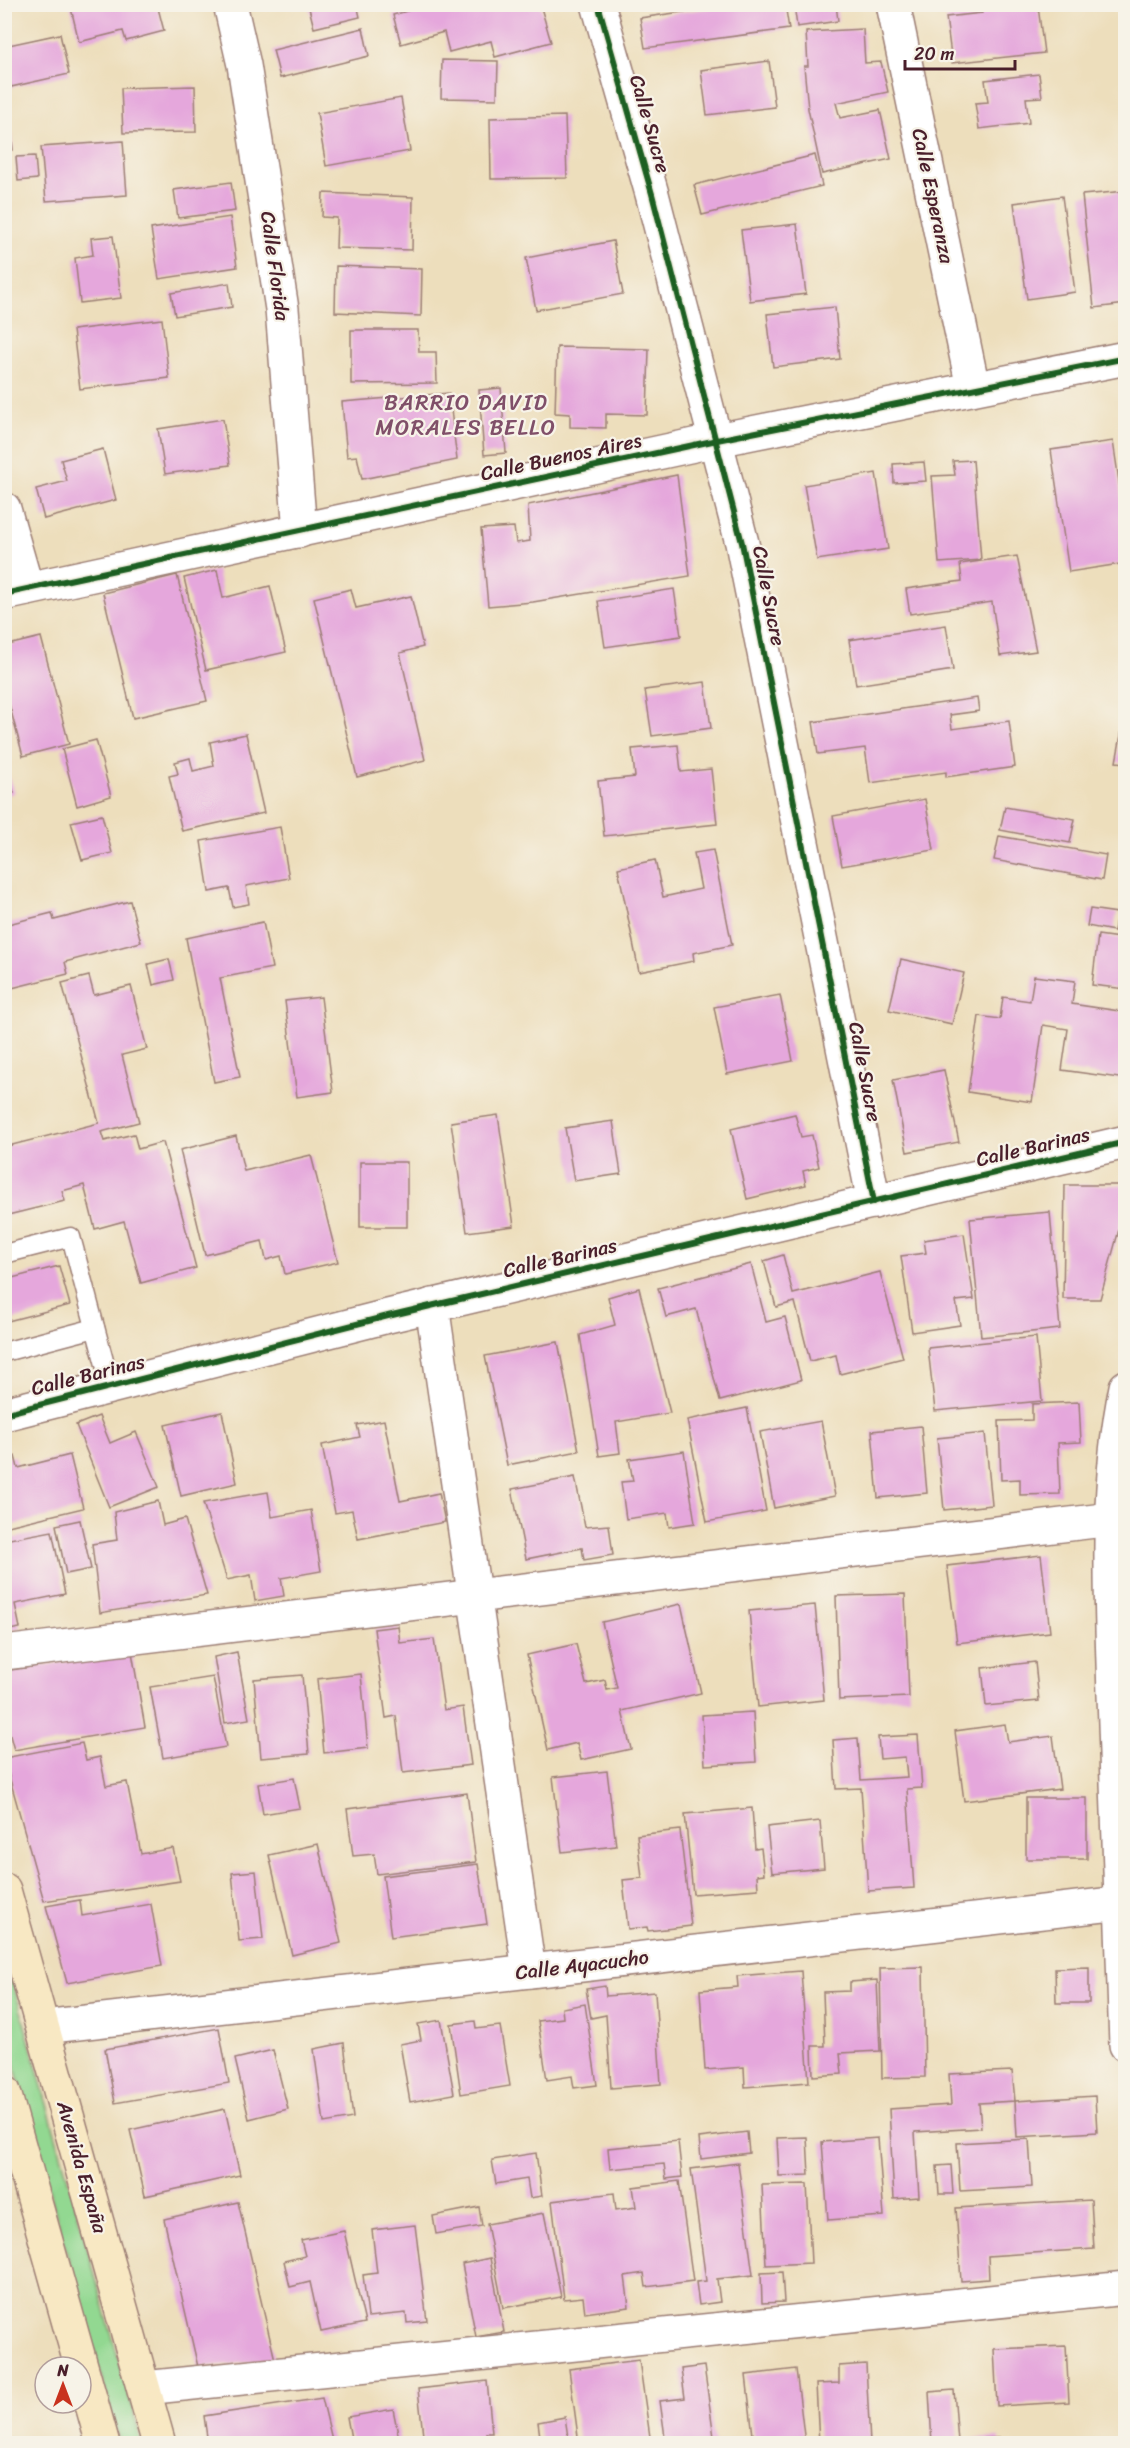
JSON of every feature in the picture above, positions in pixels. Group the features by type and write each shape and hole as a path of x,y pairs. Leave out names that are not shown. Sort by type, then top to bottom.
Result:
{"main road":[{"name":"Avenida España","path":"4,1890 159,2444"},
{"path":"4,2092 13,2153 103,2444"}],"street":[{"name":"Calle Florida","path":"230,4 244,65 280,297 300,531"},
{"name":"Calle Sucre","path":"598,4 652,194 742,543 874,1202"},
{"name":"Calle Esperanza","path":"893,4 973,388"},
{"name":"Calle Buenos Aires","path":"16,592 717,440 1125,358"},
{"path":"4,509 16,592"},
{"name":"Calle Barinas","path":"4,1414 432,1305 1125,1142"},
{"path":"432,1305 529,1971"},
{"path":"1125,1387 1116,1446 1112,1519 1112,1618 1122,1847 1121,1903 1125,2045"},
{"path":"4,1653 1112,1519"},
{"name":"Calle Ayacucho","path":"43,2027 1121,1903"},
{"path":"144,2388 1125,2288"}],"lane":[{"path":"4,1254 71,1237 111,1387"},
{"path":"4,1352 96,1328"}],"green space":[{"path":"4,1951 142,2443 120,2443 5,2032"}],"building":[{"path":"70,4 157,4 164,31 126,41 123,31 79,42"},
{"path":"308,4 357,4 360,17 314,28"},
{"path":"436,4 437,9 452,4 540,4 551,42 495,57 491,41 449,52 444,32 401,44 393,15"},
{"path":"738,4 785,4 789,29 645,48 640,18"},
{"path":"794,4 836,4 838,21 797,27"},
{"path":"981,4 1009,4 1009,9 1038,6 1044,53 952,63 946,17 982,13"},
{"path":"363,28 369,56 280,78 273,50"},
{"path":"863,29 865,63 881,62 888,92 836,103 840,118 880,110 891,159 822,174 808,109 804,66 808,66 806,32"},
{"path":"60,34 69,74 11,87 4,46"},
{"path":"442,60 498,61 497,99 441,98"},
{"path":"769,61 775,107 707,115 701,70"},
{"path":"1039,74 1042,97 1026,98 1029,123 979,129 975,103 988,102 985,80"},
{"path":"195,86 196,132 123,133 121,88"},
{"path":"401,98 410,151 326,166 317,113"},
{"path":"565,116 567,178 491,179 490,118"},
{"path":"11,132 13,150 4,150 4,133"},
{"path":"123,141 127,195 46,201 41,147"},
{"path":"815,155 822,186 702,215 694,185"},
{"path":"35,156 37,179 18,181 16,157"},
{"path":"231,182 235,211 178,218 174,190"},
{"path":"1126,191 1126,304 1094,308 1082,195"},
{"path":"323,193 413,197 412,250 336,248 337,218 322,217"},
{"path":"1062,196 1075,292 1027,299 1014,203"},
{"path":"230,217 237,267 159,279 151,229"},
{"path":"797,224 806,294 750,301 741,230"},
{"path":"113,236 121,298 80,303 75,258 93,255 91,238"},
{"path":"613,241 623,294 536,310 526,258"},
{"path":"336,266 422,269 421,316 335,312"},
{"path":"229,283 232,307 175,316 171,293"},
{"path":"835,307 840,359 773,367 767,314"},
{"path":"162,319 169,378 80,389 73,330"},
{"path":"351,330 418,330 419,352 436,352 437,383 351,384"},
{"path":"557,347 649,349 647,415 606,414 606,428 570,427 570,414 555,413"},
{"path":"501,388 506,453 484,455 479,390"},
{"path":"449,393 457,460 362,479 357,456 347,457 342,402"},
{"path":"223,419 230,465 165,474 158,429"},
{"path":"1113,441 1126,528 1126,563 1069,572 1051,450"},
{"path":"103,449 116,500 44,519 36,489 67,481 61,460"},
{"path":"973,460 981,560 939,563 932,476 955,475 953,461"},
{"path":"924,462 926,481 894,483 893,464"},
{"path":"876,473 888,549 817,560 804,485"},
{"path":"677,475 690,576 533,602 488,606 481,529 514,527 516,543 530,541 528,505"},
{"path":"1017,556 1036,651 1000,656 992,602 910,614 906,589 962,581 960,564"},
{"path":"217,570 223,598 270,586 286,652 206,670 184,578"},
{"path":"177,575 207,701 133,718 103,593"},
{"path":"351,589 356,608 411,596 423,647 400,653 425,760 357,777 314,598"},
{"path":"674,589 681,636 605,647 598,601"},
{"path":"946,625 953,670 856,685 849,640"},
{"path":"41,637 69,744 23,756 4,685 4,646"},
{"path":"705,682 711,728 652,736 645,690"},
{"path":"977,698 979,711 950,715 952,729 1009,721 1015,767 946,777 946,772 870,783 865,748 818,754 813,722"},
{"path":"1122,730 1126,731 1126,763 1116,762"},
{"path":"246,734 264,813 182,831 169,776 178,774 175,762 190,758 193,771 214,766 210,742"},
{"path":"96,740 111,796 77,806 62,749"},
{"path":"678,745 681,772 711,769 717,824 604,836 598,781 635,777 632,749"},
{"path":"8,774 14,793 4,796 4,775"},
{"path":"925,799 934,850 842,866 833,816"},
{"path":"1005,807 1075,819 1070,843 1000,830"},
{"path":"102,815 112,853 82,860 71,822"},
{"path":"280,827 289,878 246,886 249,904 233,907 229,888 209,892 201,841"},
{"path":"999,836 1106,855 1102,880 994,860"},
{"path":"713,850 732,945 693,953 694,961 639,972 618,868 655,860 663,897 701,889 694,853"},
{"path":"130,901 141,942 65,962 68,974 4,990 4,925 52,913 54,920"},
{"path":"1090,909 1117,913 1114,931 1087,926"},
{"path":"263,922 272,968 220,978 240,1077 214,1082 186,938"},
{"path":"1098,935 1126,939 1126,989 1092,985"},
{"path":"169,959 174,980 153,985 148,964"},
{"path":"901,959 964,973 952,1024 889,1010"},
{"path":"89,976 94,995 131,986 147,1049 122,1055 139,1122 101,1132 104,1141 134,1134 138,1149 163,1142 196,1268 141,1283 124,1221 95,1229 84,1185 62,1191 65,1201 4,1216 4,1147 99,1123 62,983"},
{"path":"1034,976 1075,981 1072,1004 1126,1012 1126,1079 1062,1070 1068,1029 1043,1025 1032,1102 968,1092 979,1016 1000,1019 1003,997 1030,1001"},
{"path":"780,995 793,1061 727,1074 714,1007"},
{"path":"321,997 333,1092 297,1097 285,1001"},
{"path":"944,1070 959,1142 907,1152 893,1080"},
{"path":"795,1114 801,1137 812,1135 819,1167 803,1171 806,1185 747,1199 731,1129"},
{"path":"498,1115 514,1226 467,1232 451,1122"},
{"path":"613,1121 621,1174 574,1181 565,1128"},
{"path":"236,1136 244,1171 311,1155 338,1262 285,1274 281,1256 266,1260 262,1241 205,1255 180,1150"},
{"path":"360,1162 407,1162 407,1227 360,1227"},
{"path":"1065,1185 1126,1185 1126,1204 1100,1299 1063,1299"},
{"path":"1050,1212 1060,1329 981,1337 970,1219"},
{"path":"964,1234 974,1299 956,1301 960,1325 912,1332 901,1256 926,1253 924,1240"},
{"path":"783,1255 793,1294 880,1272 903,1358 840,1374 836,1355 810,1361 795,1302 776,1307 764,1261"},
{"path":"751,1264 766,1322 785,1317 801,1380 720,1401 696,1309 666,1317 658,1288"},
{"path":"59,1266 70,1305 4,1322 4,1280"},
{"path":"639,1288 670,1413 616,1422 620,1453 599,1456 580,1335 615,1325 608,1297"},
{"path":"1036,1337 1042,1401 935,1411 928,1348"},
{"path":"558,1342 579,1451 507,1465 485,1356"},
{"path":"1079,1402 1081,1442 1058,1443 1060,1494 1020,1495 1020,1479 1001,1480 999,1421 1032,1420 1032,1404"},
{"path":"747,1408 766,1511 707,1522 687,1420"},
{"path":"222,1412 237,1483 181,1496 165,1425"},
{"path":"99,1416 110,1443 136,1432 159,1487 109,1507 76,1425"},
{"path":"384,1420 400,1501 439,1493 445,1522 358,1539 352,1510 335,1513 322,1445 360,1437 357,1425"},
{"path":"821,1421 835,1496 774,1508 760,1432"},
{"path":"921,1426 927,1493 878,1498 872,1431"},
{"path":"985,1433 992,1505 944,1510 937,1438"},
{"path":"684,1451 695,1523 669,1527 667,1513 626,1519 621,1482 633,1481 629,1459"},
{"path":"70,1455 83,1508 4,1527 4,1458 15,1456 18,1468"},
{"path":"575,1477 585,1527 609,1525 613,1555 584,1560 582,1548 526,1559 512,1489"},
{"path":"268,1492 272,1517 311,1510 321,1571 281,1578 284,1596 255,1601 251,1575 227,1580 203,1503"},
{"path":"158,1501 163,1525 185,1519 207,1595 100,1613 92,1544 117,1540 114,1512"},
{"path":"80,1520 91,1569 66,1574 56,1525"},
{"path":"52,1531 65,1594 15,1604 20,1628 4,1631 4,1540"},
{"path":"1041,1555 1050,1632 957,1643 947,1566"},
{"path":"905,1594 909,1697 839,1700 836,1596"},
{"path":"681,1604 701,1693 622,1711 631,1749 581,1760 577,1743 548,1750 527,1655 576,1644 586,1684 605,1680 607,1690 617,1688 602,1622"},
{"path":"815,1605 824,1700 758,1707 749,1611"},
{"path":"398,1626 400,1643 434,1639 444,1710 463,1707 471,1765 403,1773 396,1716 386,1718 374,1629"},
{"path":"132,1652 145,1727 14,1750 4,1714 4,1671"},
{"path":"237,1652 249,1719 225,1723 214,1657"},
{"path":"1035,1662 1039,1701 986,1706 982,1668"},
{"path":"361,1674 368,1748 324,1753 317,1679"},
{"path":"302,1675 309,1754 261,1758 254,1679"},
{"path":"213,1677 226,1747 163,1758 150,1687"},
{"path":"753,1712 756,1762 705,1765 702,1715"},
{"path":"1005,1724 1008,1742 1053,1736 1060,1789 964,1801 955,1731"},
{"path":"918,1735 922,1788 907,1789 914,1888 868,1891 861,1788 836,1789 833,1740 858,1738 861,1780 907,1777 905,1757 880,1759 878,1737"},
{"path":"82,1743 86,1760 100,1757 106,1786 127,1782 141,1854 173,1848 180,1881 44,1901 4,1758"},
{"path":"607,1771 616,1846 562,1852 553,1777"},
{"path":"294,1778 300,1808 263,1814 258,1784"},
{"path":"467,1793 476,1862 377,1874 374,1854 353,1856 347,1809"},
{"path":"1026,1798 1087,1798 1087,1859 1026,1859"},
{"path":"752,1808 755,1849 761,1848 764,1874 757,1875 758,1889 693,1894 685,1814"},
{"path":"820,1821 824,1868 772,1873 767,1827"},
{"path":"680,1830 691,1926 648,1931 647,1927 628,1929 623,1880 642,1878 637,1835"},
{"path":"318,1844 341,1943 292,1955 269,1855"},
{"path":"478,1864 487,1924 391,1937 383,1876"},
{"path":"256,1871 263,1939 239,1941 232,1873"},
{"path":"80,1900 82,1916 151,1904 162,1966 67,1983 46,1906"},
{"path":"923,1967 925,2077 882,2078 880,1968"},
{"path":"1089,1967 1089,2003 1056,2003 1055,1968"},
{"path":"801,1971 809,2082 745,2087 744,2067 705,2070 700,1990 738,1987 737,1976"},
{"path":"877,1980 880,2051 840,2053 842,2074 813,2076 812,2046 825,2046 823,1992 850,1991 850,1982"},
{"path":"605,1986 606,1996 655,1992 661,2084 611,2088 606,2015 591,2018 586,1989"},
{"path":"585,2004 597,2085 574,2088 572,2076 547,2080 538,2021 563,2018 562,2008"},
{"path":"441,2020 454,2094 410,2102 400,2044 421,2040 418,2024"},
{"path":"475,2021 476,2029 500,2026 510,2086 461,2094 451,2024"},
{"path":"219,2028 229,2083 115,2103 105,2049"},
{"path":"344,2043 353,2118 324,2123 314,2049"},
{"path":"273,2050 288,2109 249,2119 235,2059"},
{"path":"1012,2071 1015,2101 979,2103 981,2128 915,2132 919,2197 894,2199 889,2109 951,2105 949,2074"},
{"path":"1095,2096 1097,2132 1017,2137 1015,2101"},
{"path":"225,2109 240,2175 145,2196 130,2130"},
{"path":"747,2132 749,2153 701,2159 699,2138"},
{"path":"807,2137 809,2175 779,2176 777,2138"},
{"path":"878,2138 884,2216 828,2220 822,2142"},
{"path":"1029,2139 1032,2187 960,2191 957,2143"},
{"path":"678,2141 682,2177 666,2179 664,2164 610,2169 608,2148"},
{"path":"536,2153 542,2196 530,2198 527,2179 496,2184 492,2160"},
{"path":"738,2163 753,2275 717,2279 720,2302 699,2305 696,2282 706,2281 691,2169"},
{"path":"951,2165 953,2194 939,2194 937,2166"},
{"path":"679,2181 693,2281 646,2287 644,2273 625,2276 629,2307 585,2313 583,2297 564,2299 552,2201 614,2193 616,2210 636,2207 633,2187"},
{"path":"807,2184 811,2263 766,2265 762,2185"},
{"path":"1091,2200 1094,2249 988,2256 989,2279 961,2281 956,2208"},
{"path":"238,2202 275,2360 198,2367 164,2219"},
{"path":"479,2207 482,2226 436,2234 433,2216"},
{"path":"544,2213 561,2297 503,2308 487,2224"},
{"path":"415,2225 427,2321 407,2323 406,2313 368,2317 363,2275 377,2273 372,2230"},
{"path":"344,2231 365,2323 321,2332 310,2282 290,2287 284,2261 305,2256 301,2240"},
{"path":"490,2258 504,2332 476,2337 462,2264"},
{"path":"782,2272 784,2302 762,2303 761,2273"},
{"path":"1066,2346 1069,2402 997,2406 994,2349"},
{"path":"639,2360 651,2444 579,2444 569,2369"},
{"path":"866,2364 870,2444 819,2444 816,2384 839,2383 839,2366"},
{"path":"704,2366 715,2444 666,2444 660,2401 685,2398 681,2369"},
{"path":"796,2369 805,2444 754,2444 746,2375"},
{"path":"487,2381 492,2433 486,2433 487,2444 424,2444 418,2389"},
{"path":"954,2390 958,2442 932,2443 929,2392"},
{"path":"322,2398 333,2444 208,2444 204,2416"},
{"path":"393,2409 400,2444 352,2444 347,2417"},
{"path":"565,2417 569,2444 541,2444 538,2422"},
{"path":"999,2438 999,2444 967,2444 967,2439"}],"cycle path":[{"path":"598,4 652,194 742,543 874,1202"},
{"path":"4,594 717,440 1126,358"},
{"path":"4,1414 388,1316 1126,1142"}],"district":[{"name":"BARRIO DAVID MORALES BELLO","path":"466,414"}]}
